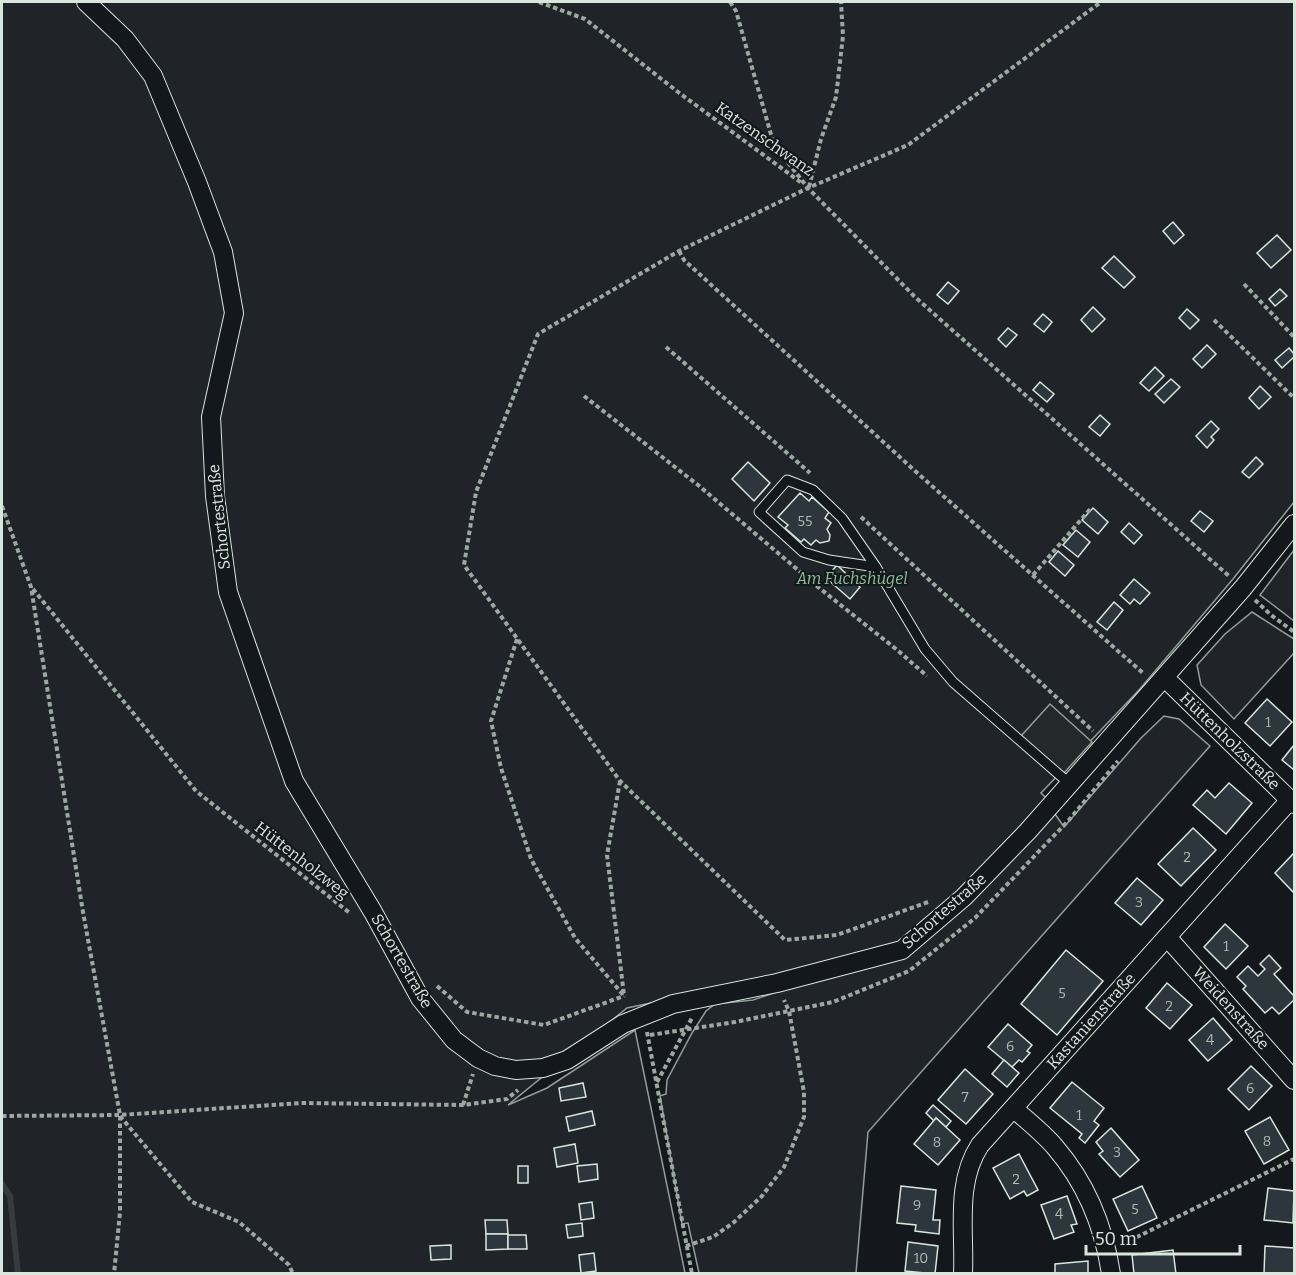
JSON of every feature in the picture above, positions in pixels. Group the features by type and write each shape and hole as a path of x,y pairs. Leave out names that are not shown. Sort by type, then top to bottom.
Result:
{"street":[{"name":"Schortestraße","path":"86,2 125,39 153,76 223,252 234,313 210,417 215,496 228,592 294,781 373,912 420,998 454,1040 478,1058 495,1066 516,1070 543,1068 567,1060 623,1024 673,1004 777,982 902,950 964,897 1071,784 1107,744 1156,678 1294,524"},
{"name":"Hüttenholzstraße","path":"1156,678 1292,802"},
{"name":"Kastanienstraße","path":"963,1274 963,1197 969,1165 980,1145 1292,802"},
{"name":"Weidenstraße","path":"1167,937 1294,1080"},
{"path":"1014,1109 1054,1146 1066,1161 1097,1214 1107,1248 1111,1274"}],"lane":[{"path":"876,567 829,560 803,552 759,512 787,480 813,490 842,518 876,567 925,649 953,682 1071,784"}],"path":[{"name":"Katzenschwanz","path":"539,2 585,19 678,92 808,188 908,145 1101,2"},
{"path":"730,2 736,11 774,145 808,188 914,296 1271,615 1294,632"},
{"path":"841,2 843,36 836,97 821,138 808,188 680,251 538,334 476,492 464,565 620,781 785,940 837,935 931,901"},
{"path":"680,251 684,260 914,470 1033,575 1156,678"},
{"path":"1244,284 1294,337"},
{"path":"1214,320 1294,398"},
{"path":"666,347 816,478"},
{"path":"584,396 698,485 931,680"},
{"name":"Hüttenholzweg","path":"2,506 31,587 81,901 120,1115 120,1212 114,1274"},
{"path":"1033,575 1092,507"},
{"path":"861,517 1107,744"},
{"name":"Hüttenholzweg","path":"31,587 196,791 354,916"},
{"path":"517,639 491,721 501,768 531,859 574,938 624,996"},
{"path":"620,781 607,855 624,996"},
{"path":"433,982 467,1012 544,1025 624,996"},
{"path":"686,1246 713,1237 733,1223 762,1196 784,1167 804,1117 804,1092 789,1011 777,982"},
{"path":"657,1082 704,996"},
{"path":"643,1015 692,1274"},
{"path":"463,1105 478,1058"},
{"path":"2,1116 120,1115 301,1103 463,1105 507,1099 543,1068"},
{"path":"120,1115 192,1202 239,1222 289,1264 293,1274"},
{"path":"1107,1248 1123,1243 1294,1159"}],"green space":[{"name":"Am Fuchshügel","path":"2,2 1294,2 1294,502 1233,579 1139,690 1041,793 1047,799 1051,816 1055,814 1064,827 1141,738 1164,716 1179,719 1210,746 868,1132 856,1273 699,1273 688,1223 682,1224 660,1096 666,1094 667,1080 706,1011 715,1004 753,1000 798,985 800,972 627,1008 508,1105 547,1088 635,1030 685,1273 2,1274"},
{"path":"1294,550 1294,621 1260,595"},
{"path":"1252,612 1294,639 1294,653 1234,719 1201,685 1197,665 1225,634"}],"shaded area":[{"path":"1050,704 1092,742 1063,774 1021,736"}],"building":[{"path":"1173,222 1184,235 1174,244 1163,231"},
{"path":"1277,235 1291,250 1271,268 1257,253"},
{"path":"1114,256 1135,277 1124,288 1102,268"},
{"path":"948,282 959,291 948,304 937,295"},
{"path":"1280,289 1287,296 1275,306 1269,299"},
{"path":"1093,307 1105,319 1092,332 1081,320"},
{"path":"1187,309 1199,320 1190,329 1179,318"},
{"path":"1043,314 1052,322 1044,332 1034,324"},
{"path":"1008,328 1017,335 1006,347 998,339"},
{"path":"1207,345 1216,354 1202,368 1193,359"},
{"path":"1289,348 1294,357 1282,368 1275,360"},
{"path":"1155,367 1164,376 1149,391 1140,383"},
{"path":"1171,379 1180,387 1164,403 1155,394"},
{"path":"1040,382 1054,394 1047,402 1033,390"},
{"path":"1260,386 1271,397 1259,409 1249,398"},
{"path":"1100,415 1110,424 1100,436 1089,427"},
{"path":"1211,421 1219,429 1211,437 1214,440 1207,448 1196,436"},
{"path":"1256,457 1263,464 1249,478 1242,472"},
{"path":"748,462 770,483 754,501 732,479"},
{"path":"800,493 809,501 812,497 829,512 825,518 831,523 827,529 830,535 829,541 820,543 816,540 811,545 804,539 801,542 785,528 788,525 778,517"},
{"path":"1093,508 1108,522 1098,534 1082,520"},
{"path":"1200,511 1213,521 1204,532 1191,521"},
{"path":"1129,523 1142,535 1134,544 1121,532"},
{"path":"1076,530 1090,542 1078,557 1063,545"},
{"path":"1058,551 1074,565 1065,576 1049,562"},
{"path":"837,565 860,587 850,599 826,578"},
{"path":"1134,579 1150,593 1140,604 1134,599 1130,604 1120,595"},
{"path":"1114,602 1123,610 1107,630 1097,622"},
{"path":"1267,699 1292,722 1270,746 1245,723"},
{"path":"1294,745 1294,770 1282,760"},
{"path":"1229,783 1252,803 1226,834 1193,805 1207,790 1215,798"},
{"path":"1193,828 1216,850 1181,886 1158,864"},
{"path":"1294,853 1294,893 1275,873"},
{"path":"1137,878 1163,900 1141,925 1115,903"},
{"path":"1225,924 1248,946 1226,969 1204,947"},
{"path":"1066,950 1103,981 1057,1035 1021,1004"},
{"path":"1269,955 1281,968 1274,974 1294,996 1294,1000 1279,1014 1272,1007 1265,1013 1243,989 1246,986 1237,977 1248,966 1258,976 1265,969 1260,964"},
{"path":"1167,983 1192,1005 1170,1029 1146,1008"},
{"path":"1213,1018 1232,1040 1208,1061 1189,1040"},
{"path":"1008,1024 1032,1045 1027,1051 1030,1053 1022,1062 1019,1060 1012,1067 988,1047"},
{"path":"1004,1060 1019,1073 1007,1087 992,1074"},
{"path":"1251,1066 1272,1086 1249,1110 1228,1089"},
{"path":"965,1069 993,1094 966,1124 938,1100"},
{"path":"1072,1082 1104,1108 1094,1121 1099,1125 1085,1143 1079,1138 1082,1134 1050,1108"},
{"path":"583,1083 586,1097 561,1101 559,1088"},
{"path":"933,1105 951,1121 946,1127 936,1118 934,1121 926,1113"},
{"path":"592,1111 595,1125 569,1131 566,1117"},
{"path":"1270,1117 1289,1150 1264,1164 1245,1131"},
{"path":"936,1118 960,1140 938,1165 914,1144"},
{"path":"1111,1128 1139,1160 1120,1177 1099,1154 1103,1151 1096,1142"},
{"path":"575,1144 578,1163 557,1167 554,1148"},
{"path":"1019,1154 1038,1190 1027,1196 1024,1191 1010,1199 993,1168"},
{"path":"597,1164 598,1179 579,1182 577,1166"},
{"path":"518,1166 528,1166 528,1183 518,1183"},
{"path":"901,1186 936,1190 933,1220 940,1220 939,1234 915,1231 916,1225 897,1223"},
{"path":"1142,1186 1157,1218 1128,1231 1113,1199"},
{"path":"1268,1188 1294,1191 1293,1223 1264,1220"},
{"path":"1067,1196 1077,1224 1071,1225 1074,1232 1054,1239 1041,1205"},
{"path":"592,1202 594,1218 581,1220 579,1204"},
{"path":"485,1220 507,1220 508,1234 486,1234"},
{"path":"582,1223 583,1236 568,1238 566,1225"},
{"path":"486,1234 508,1234 508,1249 486,1250"},
{"path":"508,1235 526,1235 527,1249 508,1249"},
{"path":"908,1242 938,1246 935,1274 905,1271"},
{"path":"451,1245 451,1259 431,1260 430,1246"},
{"path":"1265,1246 1294,1248 1294,1274 1264,1274"},
{"path":"1173,1250 1176,1274 1134,1274 1132,1255"},
{"path":"594,1253 596,1271 581,1273 579,1255"},
{"path":"1088,1261 1088,1274 1055,1274 1055,1264"}],"waterway":[{"path":"2,1184 10,1196 18,1274"}]}
